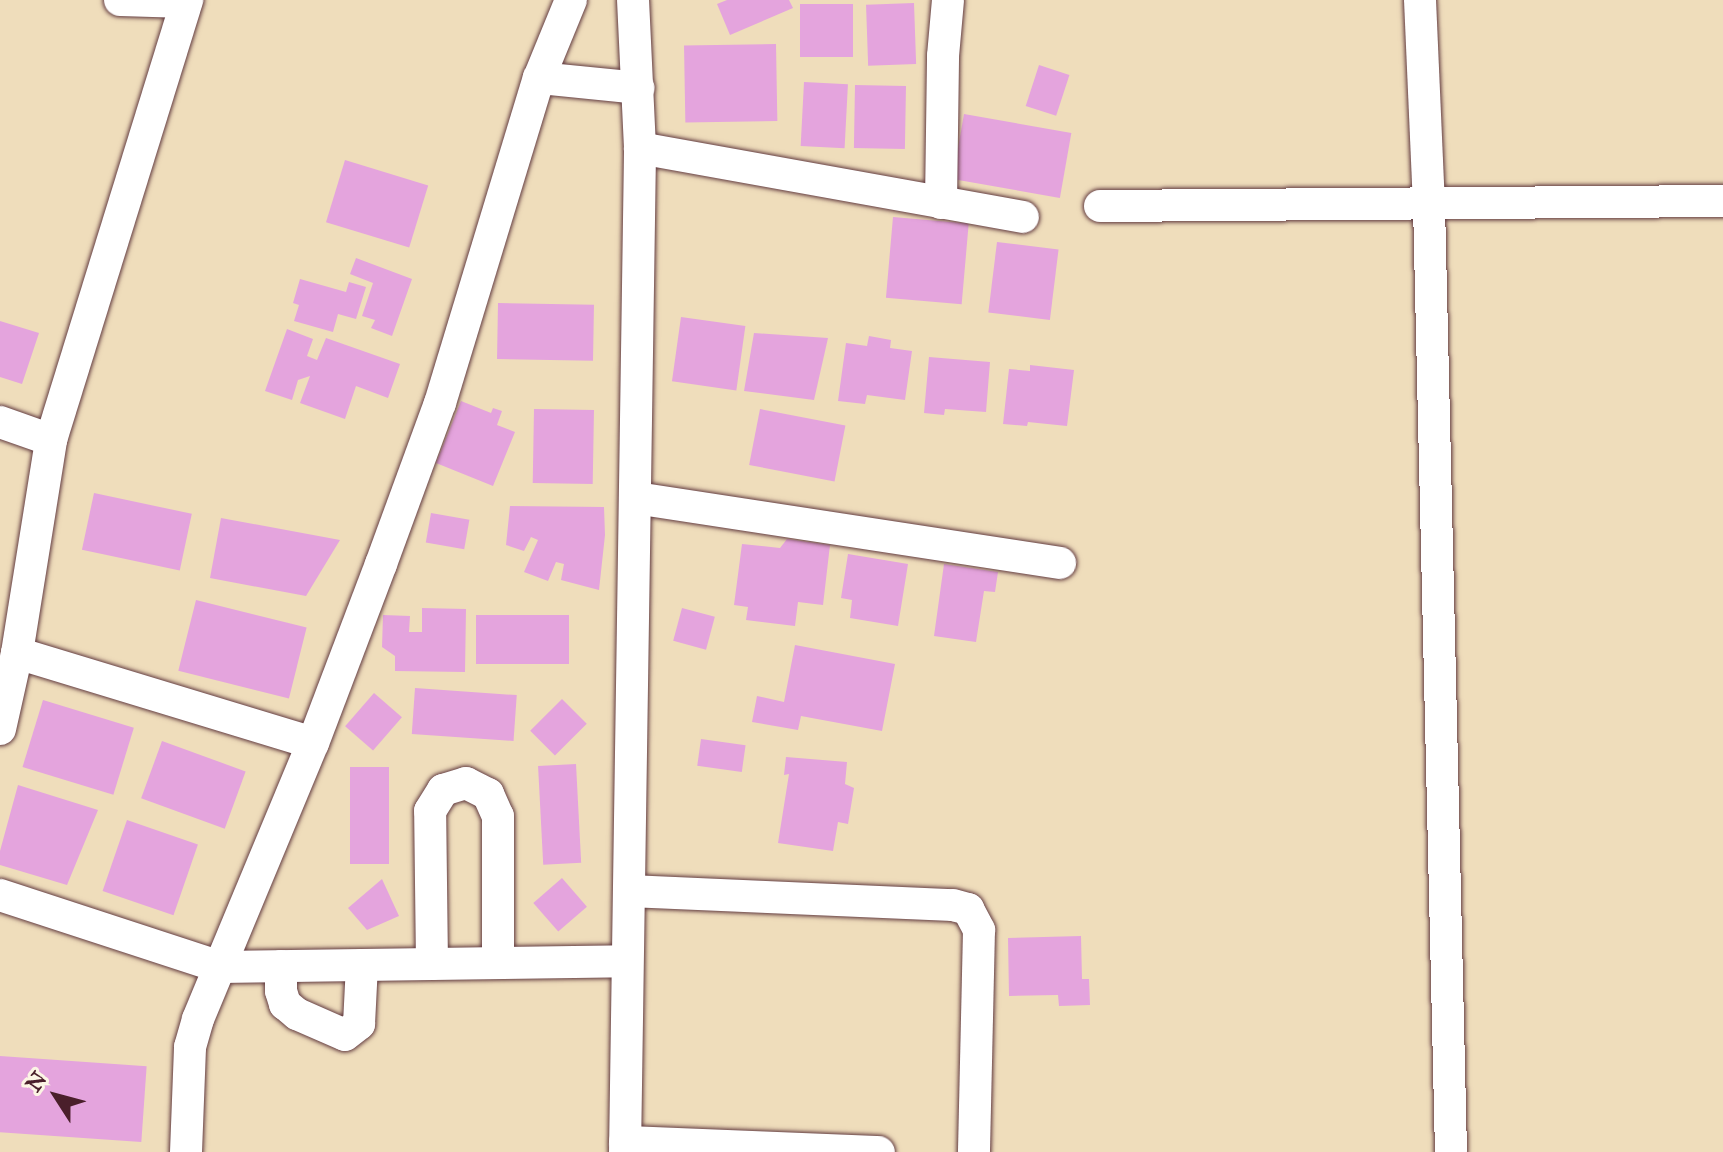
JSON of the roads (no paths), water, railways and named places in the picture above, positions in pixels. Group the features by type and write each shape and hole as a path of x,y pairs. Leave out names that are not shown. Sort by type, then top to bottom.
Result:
{"street":[{"path":"0,729 17,653 51,440 71,364 186,1 120,0"},
{"path":"186,1152 190,1047 313,743 440,403 539,78 571,0"},
{"path":"633,0 640,148 625,1147 879,1152"},
{"path":"941,203 943,56 948,0"},
{"path":"1420,0 1429,205 1451,1152"},
{"path":"539,78 639,88"},
{"path":"640,148 1023,217"},
{"path":"1100,206 1723,201"},
{"path":"0,422 51,440"},
{"path":"636,498 1060,563"},
{"path":"17,653 313,743"},
{"path":"432,964 430,811 443,790 466,783 488,794 498,816 498,963"},
{"path":"629,891 953,905 968,909 974,915 979,930 974,1152"},
{"path":"0,895 220,967 627,961"},
{"path":"281,966 281,991 285,1004 297,1014 345,1035 359,1024 362,965"}]}
